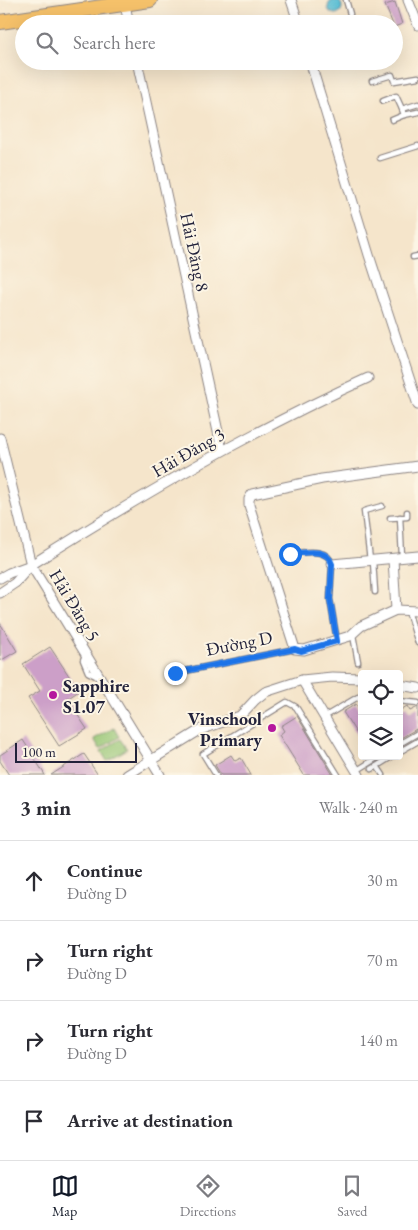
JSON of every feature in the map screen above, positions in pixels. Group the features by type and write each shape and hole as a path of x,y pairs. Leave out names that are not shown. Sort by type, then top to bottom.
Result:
{"main road":[{"path":"44,15 125,2 150,0"},
{"path":"0,22 15,20"}],"street":[{"path":"292,0 296,15"},
{"path":"408,0 418,25"},
{"path":"125,2 127,15"},
{"name":"Hải Đăng 8","path":"140,70 222,450"},
{"path":"313,70 369,255 417,401"},
{"name":"Hải Đăng 3","path":"0,578 8,573 31,565 222,450 304,407 368,378"},
{"name":"Hải Đăng 5","path":"0,438 31,565 160,775"},
{"path":"295,649 249,505 252,494 322,480 418,466"},
{"path":"332,564 418,556"},
{"path":"396,610 398,559"},
{"name":"Hải Đăng 3","path":"0,593 15,583 31,565"},
{"name":"Đường D","path":"295,649 301,651 353,635 361,626 396,610 418,611"},
{"path":"127,775 200,730 240,716 261,694 302,680 332,677 358,678"},
{"path":"302,680 358,773"},
{"path":"403,686 418,688"}],"lane":[{"path":"346,0 350,14"},
{"path":"372,81 392,75 394,82 418,77"},
{"path":"383,101 396,96 404,115"},
{"path":"402,109 418,104"},
{"path":"392,120 418,112"},
{"path":"380,158 418,146"},
{"path":"375,592 364,511 382,506"},
{"path":"390,518 407,517 407,512"},
{"path":"398,559 400,517"},
{"path":"290,554 322,552 330,559 332,564 330,599 337,641"},
{"path":"408,611 418,644"},
{"path":"353,635 358,662"},
{"name":"Đường D","path":"175,673 295,649"},
{"path":"324,718 358,697"},
{"path":"403,701 418,703"},
{"path":"216,775 203,754 287,702 296,707 338,775"},
{"path":"240,716 247,727"},
{"path":"408,747 404,741 418,733"},
{"path":"403,750 418,741"},
{"path":"358,773 375,760"},
{"path":"372,769 386,760"},
{"path":"377,766 383,775"}],"green space":[{"path":"114,728 119,737 100,749 94,739"},
{"path":"120,739 127,749 107,761 101,751"}],"water":[{"path":"332,0 338,0 342,7 338,14 332,14 328,10 328,4"}],"building":[{"path":"395,2 399,15 389,15 385,5"},
{"path":"0,623 17,651 0,661"},
{"name":"Sapphire S1.07","path":"50,647 79,691 67,699 87,729 59,746 28,698 40,691 23,664"},
{"path":"356,704 358,707 358,736 343,712"},
{"path":"407,706 410,711 418,707 418,728 403,737 403,715 403,708"},
{"path":"297,716 333,775 304,775 279,735 284,731 281,726"},
{"path":"23,740 45,775 9,775 0,761 0,755"},
{"path":"84,754 98,775 51,775"},
{"path":"231,755 235,761 241,758 251,775 221,775 215,765"}],"place":[{"name":"Sapphire S1.07","path":"53,695"},
{"name":"Vinschool Primary","path":"272,728"}],"route":[{"path":"175,673 295,649 301,651 337,641 330,599 332,564 330,559 327,554 322,552 290,554"}]}
